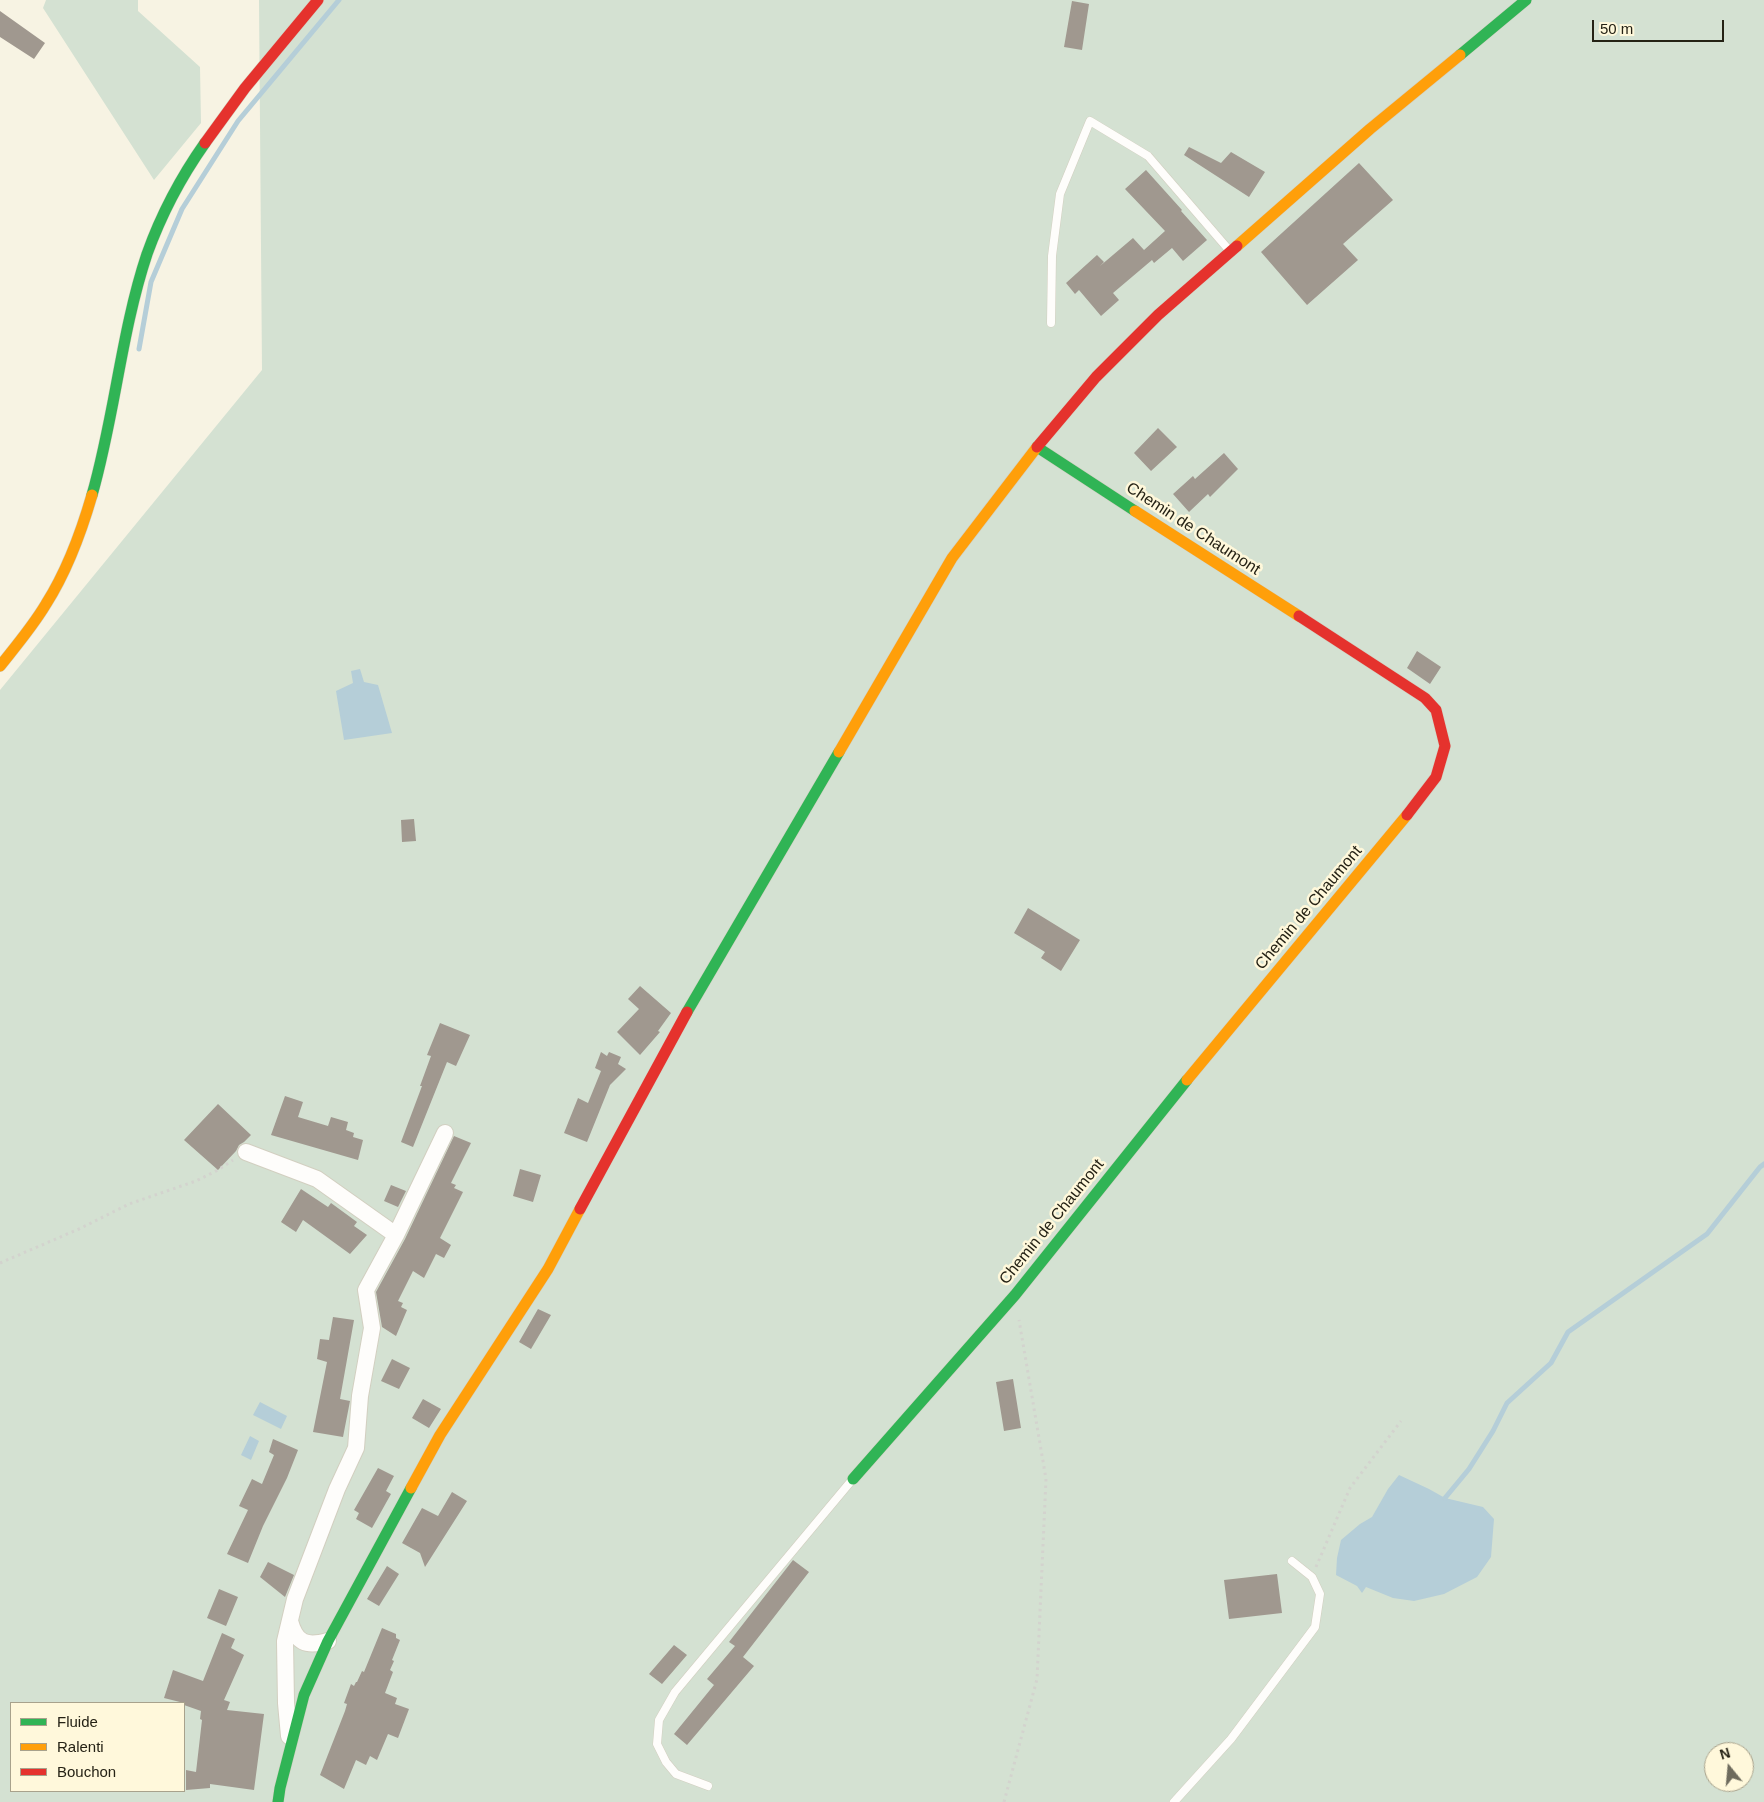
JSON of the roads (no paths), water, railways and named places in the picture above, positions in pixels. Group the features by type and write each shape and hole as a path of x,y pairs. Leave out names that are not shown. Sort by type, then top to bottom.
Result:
{"street":[{"path":"0,666 50,597 68,559 86,513 101,461 133,303 148,251 170,200 205,140 254,76 318,0"},
{"path":"278,1802 304,1695 328,1641 440,1436 548,1269 680,1024 952,558 1037,447 1096,377 1158,315 1370,129 1526,0"},
{"name":"Chemin de Chaumont","path":"854,1479 1015,1296 1178,1092 1386,842 1436,777 1445,746 1436,710 1425,698 1037,447"},
{"path":"290,1750 286,1703 286,1642 295,1599 337,1489 356,1448 360,1396 372,1328 366,1290 396,1235 445,1133"},
{"path":"246,1152 317,1179 396,1235"},
{"path":"290,1621 293,1633 298,1639 310,1644 328,1641"}],"lane":[{"path":"1051,323 1052,256 1060,194 1090,122 1148,156 1230,252"},
{"path":"708,1786 676,1774 666,1762 656,1744 659,1720 675,1692 854,1479"},
{"path":"1174,1802 1232,1739 1314,1627 1320,1594 1312,1577 1292,1562"}],"water":[{"path":"360,669 364,682 378,685 392,733 344,740 336,691 353,683 351,671"},
{"path":"260,1402 287,1416 281,1429 253,1415"},
{"path":"250,1436 259,1441 251,1460 241,1455"},
{"path":"1399,1475 1445,1498 1483,1507 1494,1519 1491,1557 1477,1577 1444,1594 1414,1601 1393,1598 1366,1587 1362,1593 1357,1586 1336,1575 1341,1540 1360,1524 1372,1517 1388,1489"}],"waterway":[{"path":"139,349 151,282 182,209 238,121 339,0"},
{"path":"1445,1498 1469,1469 1493,1431 1507,1403 1551,1363 1568,1332 1707,1234 1764,1164"}]}
